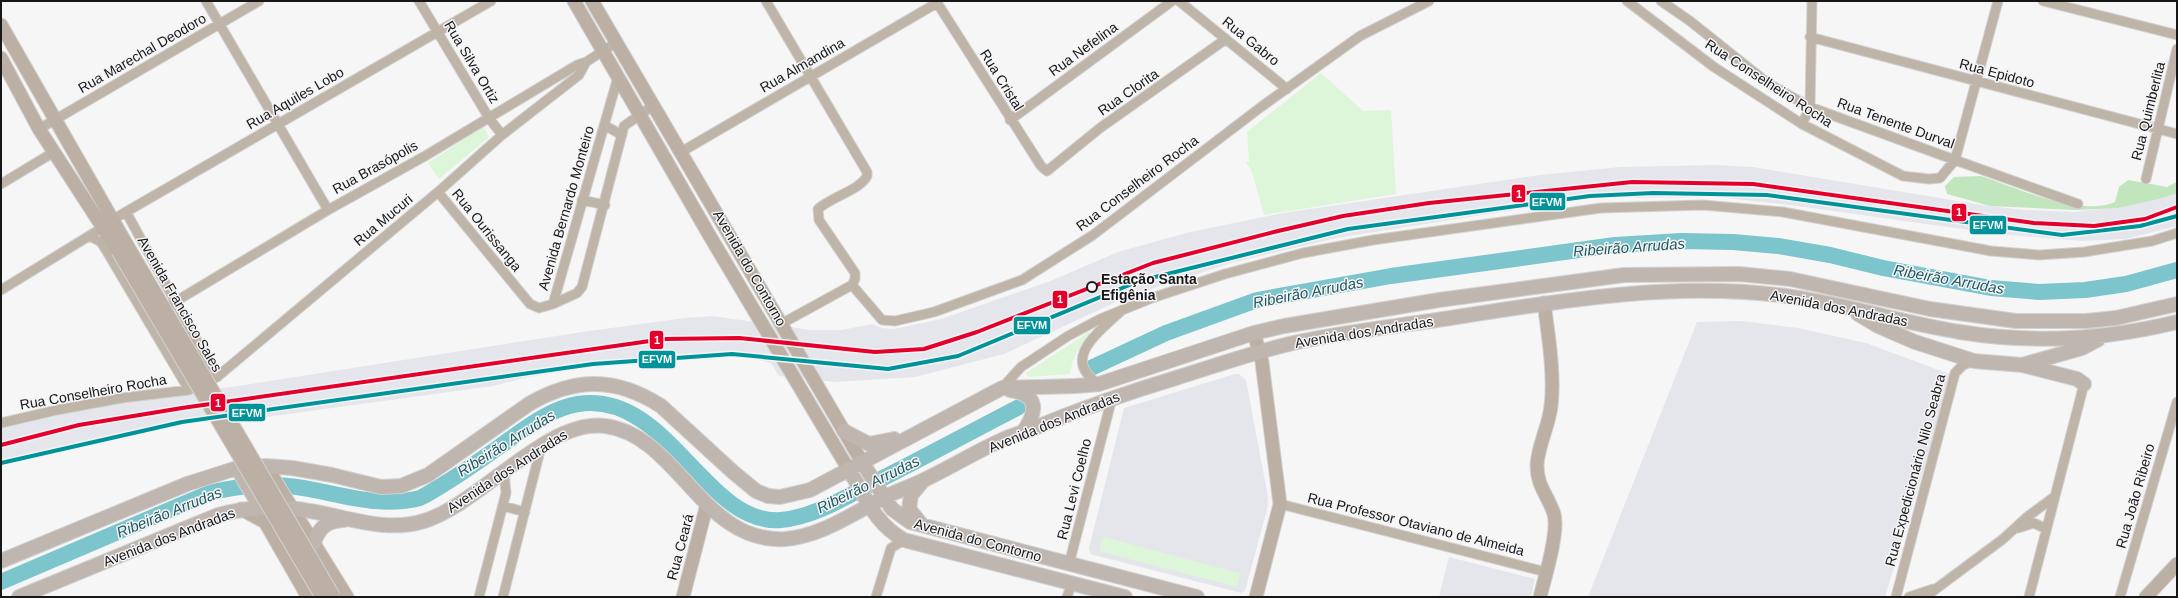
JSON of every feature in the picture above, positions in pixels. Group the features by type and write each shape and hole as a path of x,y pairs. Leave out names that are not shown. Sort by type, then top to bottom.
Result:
{"main road":[{"name":"Avenida dos Andradas","path":"1,561 187,484 240,473 268,469 292,468 332,474 381,487 401,486 428,475 512,414 544,395 561,388 592,384 622,387 655,402 686,427 733,472 756,491 768,496 780,497 810,490 851,473 865,466 910,436 1002,388 1036,386 1073,388 1099,384 1254,333 1358,312 1566,281 1624,275 1739,274 1790,279 1930,309 2016,321 2086,321 2122,316 2177,304"},
{"path":"1544,303 1551,290 1566,281"},
{"name":"Avenida dos Andradas","path":"18,597 218,515 241,509 257,502 290,505 378,525 407,525 424,521 468,497 564,432 575,428 601,425 615,428 640,440 675,469 707,504 726,522 750,534 784,539 806,535 835,524 869,505 883,495 922,481 1005,438 1086,406 1260,352 1332,336 1544,303 1684,290 1787,296 1960,332 2035,340 2103,338 2177,322"},
{"path":"1847,308 1878,326 1915,342 1974,361 2022,365 2078,379 2084,384"},
{"path":"2022,365 2082,348 2103,338"},
{"path":"1002,388 1020,391 1029,398 1034,407 1033,418 1023,432"},
{"path":"844,431 869,444 910,436"},
{"name":"Avenida do Contorno","path":"865,466 892,509 901,517 924,527 1197,597"},
{"path":"240,473 257,502"},
{"name":"Avenida do Contorno","path":"851,473 869,505 886,528 904,540 1125,597"},
{"path":"922,481 912,495 909,509 924,527"},
{"path":"314,543 317,533 325,524 353,520"},
{"path":"1055,579 1064,576 1069,564"},
{"path":"1072,583 1076,573 1085,568"}],"street":[{"path":"206,1 218,25 328,210"},
{"name":"Rua Marechal Deodoro","path":"40,129 259,1"},
{"name":"Rua Silva Ortiz","path":"419,1 489,118 502,136"},
{"name":"Rua Aquiles Lobo","path":"112,220 491,1"},
{"name":"Avenida do Contorno","path":"574,1 788,370 851,473"},
{"name":"Avenida do Contorno","path":"592,1 865,466"},
{"path":"766,1 865,169 867,176 862,182 818,209 819,220 855,272 855,279 852,285 782,325"},
{"name":"Rua Nefelina","path":"1010,120 1172,1"},
{"name":"Rua Gabro","path":"1179,1 1287,89"},
{"name":"Rua Conselheiro Rocha","path":"852,285 882,320 895,321 957,305 1022,280 1093,235 1360,36 1429,1"},
{"name":"Rua Conselheiro Rocha","path":"1627,1 1714,67 1802,124 1903,176 1929,179 1940,178 1956,160"},
{"name":"Rua Conselheiro Rocha","path":"1661,1 1690,21 1769,84 1810,107"},
{"path":"1802,124 1810,107 1810,37 1812,1"},
{"name":"Rua Tenente Durval","path":"1810,107 1956,160 1998,1"},
{"path":"2043,1 2177,35"},
{"name":"Rua Almandina","path":"681,152 936,2"},
{"name":"Rua Cristal","path":"936,2 1040,166 1047,171"},
{"name":"Avenida Francisco Sales","path":"1,25 112,220 122,248 322,597"},
{"name":"Rua Epidoto","path":"1810,37 2177,134"},
{"name":"Rua Clorita","path":"1047,171 1100,128 1226,39"},
{"name":"Rua Brasópolis","path":"148,318 328,210 489,118 577,65 586,62 617,42"},
{"name":"Rua Quimberlita","path":"2146,179 2177,49"},
{"name":"Avenida Francisco Sales","path":"1,58 54,152 102,228 122,248 334,597"},
{"name":"Rua Mucuri","path":"189,390 217,377 438,192 502,136 579,75 586,62"},
{"name":"Avenida Bernardo Monteiro","path":"553,304 618,77"},
{"name":"Avenida Bernardo Monteiro","path":"553,304 577,293 582,287 626,124 654,105"},
{"path":"604,125 622,135"},
{"path":"1,184 54,152"},
{"path":"1956,160 2078,204"},
{"name":"Rua Ourissanga","path":"438,192 530,304 539,308 553,304"},
{"path":"582,200 605,205"},
{"name":"Avenida dos Andradas","path":"1002,388 1021,367 1062,340 1100,318 1225,274 1303,253 1373,240 1601,208 1703,205 1782,212 1991,251 2039,255 2084,252 2152,240 2177,233"},
{"name":"Avenida Francisco Sales","path":"126,212 217,377"},
{"path":"1,290 102,228"},
{"path":"90,236 100,242 148,318 189,390"},
{"path":"1540,597 1555,522 1550,505 1542,491 1537,471 1538,456 1551,407 1552,391 1544,303"},
{"name":"Avenida dos Andradas","path":"1099,384 1086,375 1084,370 1083,352 1092,340 1124,309"},
{"path":"1254,333 1260,352 1280,504 1256,597"},
{"name":"Rua Expedicionário Nilo Seabra","path":"1896,597 1955,373 1963,365 1974,361"},
{"path":"2029,597 2084,384"},
{"name":"Rua Conselheiro Rocha","path":"1,424 50,411 101,402 189,390"},
{"name":"Rua Levi Coelho","path":"1069,564 1112,398"},
{"name":"Rua João Ribeiro","path":"2120,597 2177,402"},
{"path":"503,597 541,447"},
{"path":"268,469 347,597"},
{"path":"479,597 506,493 504,472"},
{"path":"1925,597 1934,588 2017,528 2027,517 2054,497"},
{"name":"Rua Ceará","path":"683,597 707,504"},
{"name":"Rua Professor Otaviano de Almeida","path":"1280,504 1546,572"},
{"path":"503,506 525,512"},
{"path":"241,509 264,522 309,597 318,586 325,582 338,581"},
{"path":"2017,528 2034,523 2046,529"},
{"path":"876,597 891,548 904,540"},
{"path":"295,575 302,579 311,579 322,573 325,562"},
{"path":"2146,597 2177,564"},
{"path":"1067,597 1072,583"},
{"path":"1909,597 1934,588"}],"shaded area":[{"path":"1715,165 1753,167 1982,205 2025,210 2074,212 2110,208 2177,185 2177,226 2125,239 2082,241 1998,234 1797,206 1718,197 1592,198 1336,238 1231,263 1127,297 1004,354 915,377 835,382 779,376 771,363 725,352 658,355 524,378 493,386 259,418 201,422 105,437 50,449 1,464 1,427 21,420 151,397 238,386 582,332 685,318 712,316 811,330 842,330 872,324 882,328 894,329 941,319 1048,282 1118,252 1190,232 1283,213 1540,175 1620,167"},
{"path":"1742,321 1798,328 1866,343 1952,375 1885,597 1588,597 1697,322"},
{"path":"1239,374 1246,380 1268,497 1268,506 1245,591 1241,593 1090,554 1089,548 1124,408"},
{"path":"1449,557 1535,579 1531,597 1439,597"}],"green space":[{"path":"1321,73 1363,111 1391,110 1396,194 1264,215 1252,172 1246,162 1249,161 1247,132"},
{"path":"483,127 489,137 439,179 428,163"},
{"path":"1981,176 2048,199 2067,204 2085,206 2101,206 2115,202 2119,187 2128,180 2167,187 2177,182 2177,193 2159,199 2117,208 2075,210 1990,206 1947,194 1945,186 1954,177"},
{"path":"1089,332 1090,334 1077,352 1072,363 1070,374 1028,377 1026,373"},
{"path":"1103,537 1240,573 1237,587 1099,551"}],"waterway":[{"name":"Ribeirão Arrudas","path":"1091,368 1166,333 1257,300 1391,276 1615,245 1681,241 1733,242 1778,246 1830,255 1883,268 1991,288 2039,292 2085,290 2126,284 2177,270"},
{"name":"Ribeirão Arrudas","path":"1,582 209,493 241,487 275,485 297,487 374,501 405,501 420,498 460,474 546,415 556,410 578,404 609,405 637,417 662,436 707,482 730,502 754,516 781,520 806,515 830,505 1019,407"}],"transit line":[{"name":"1","path":"1,445 79,425 182,408 664,339 739,338 875,352 924,349 977,332 1153,263 1343,216 1429,203 1632,182 1753,184 2034,223 2094,226 2145,219 2177,207"},
{"name":"EFVM","path":"1,463 182,422 593,364 732,354 888,369 958,356 1139,281 1348,229 1590,196 1653,193 1767,195 2062,235 2140,226 2177,216"}],"place":[{"name":"Estação Santa Efigênia","path":"1092,287"}]}
